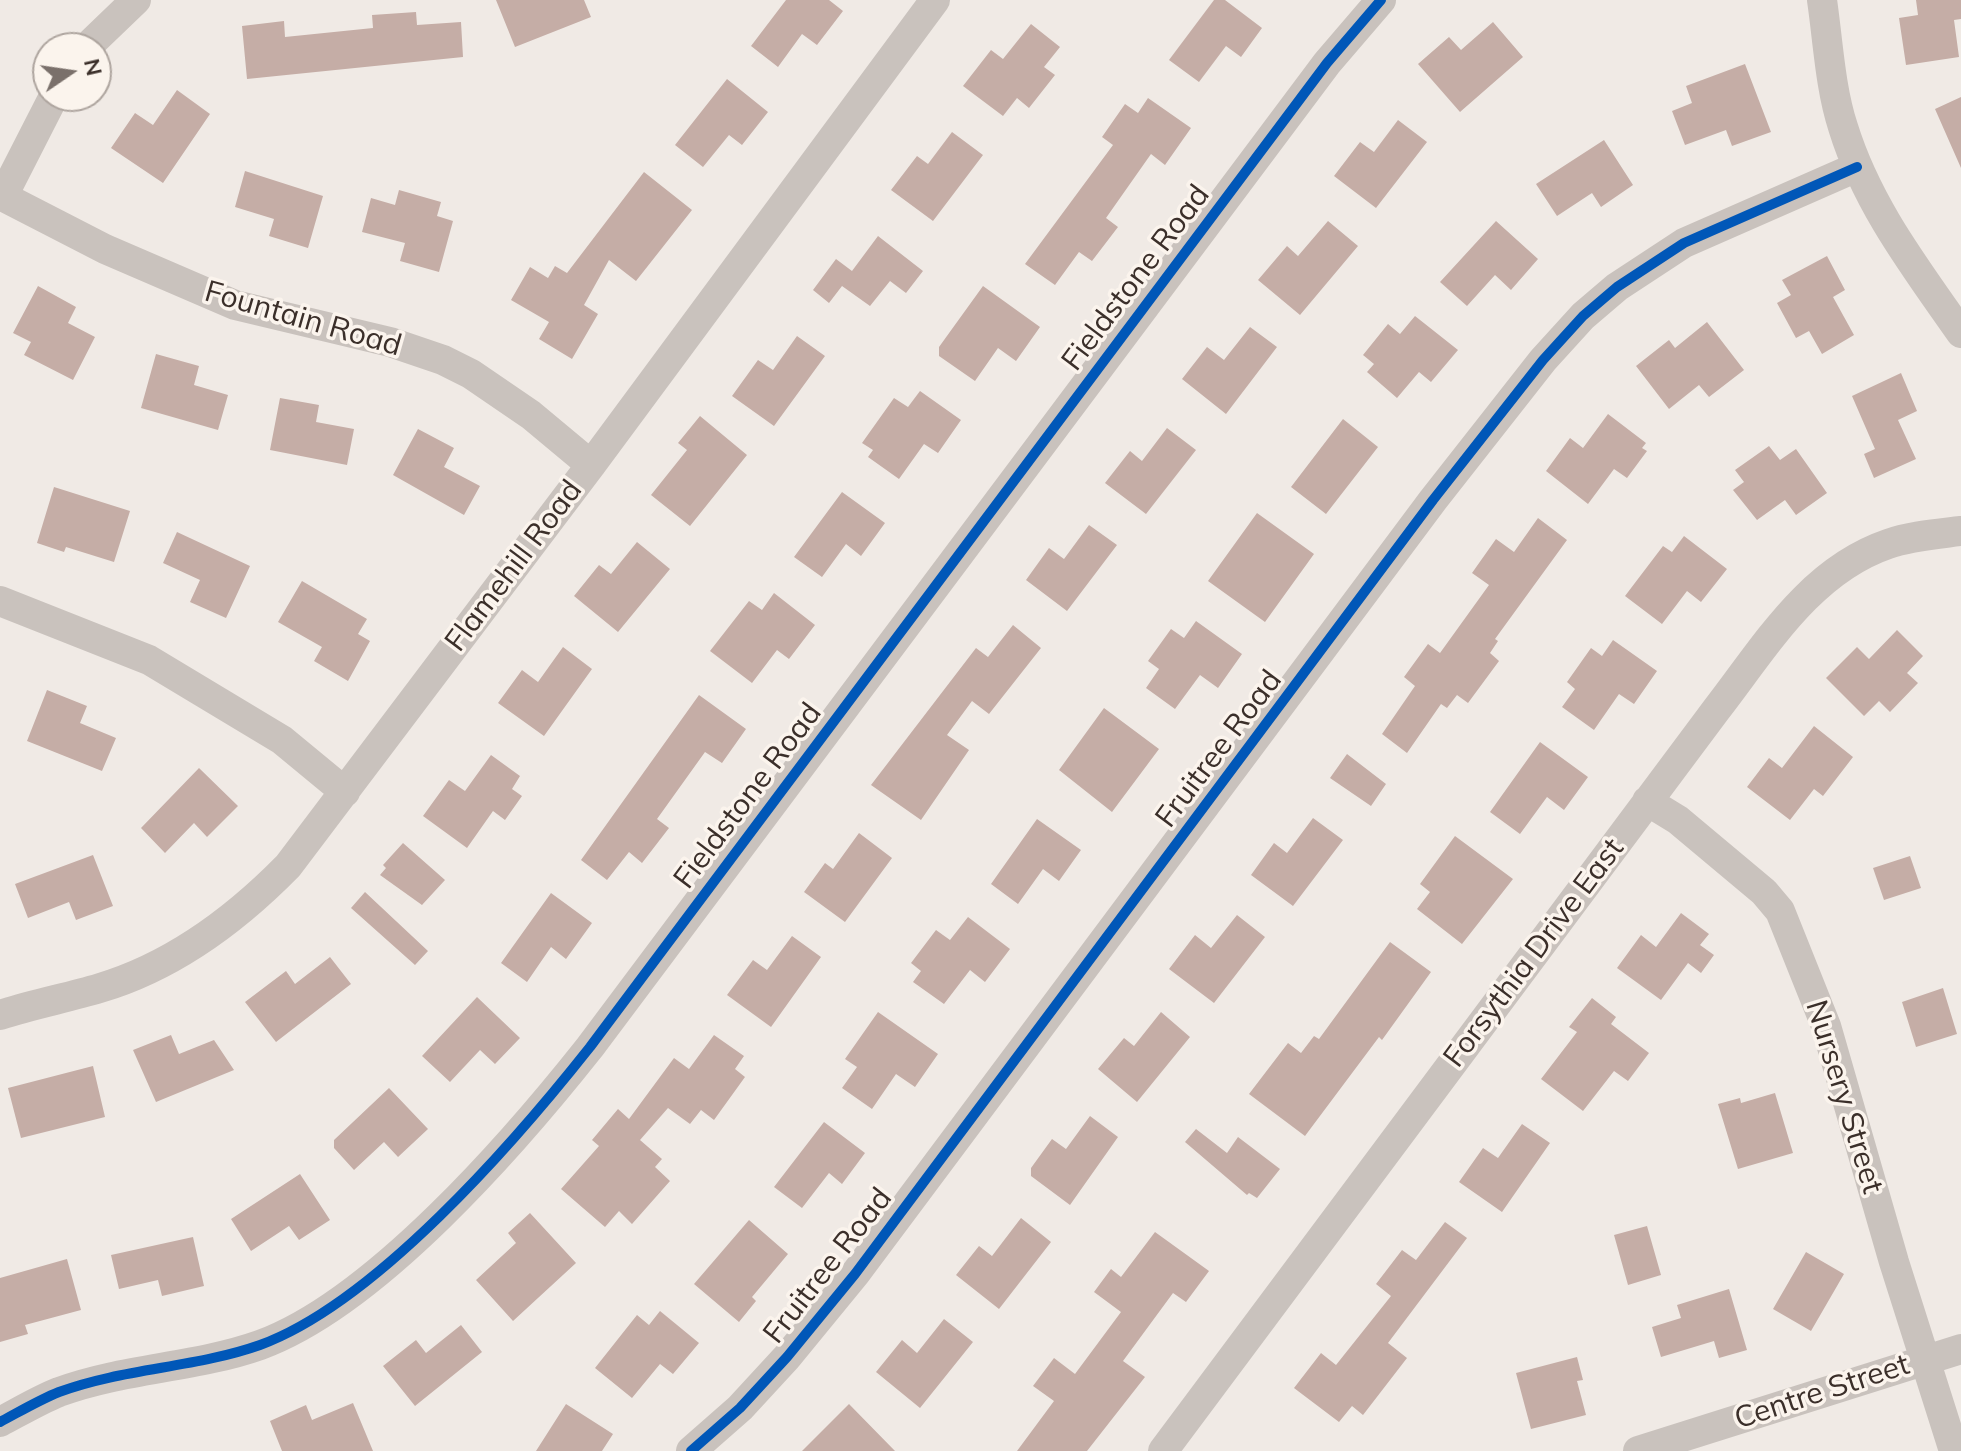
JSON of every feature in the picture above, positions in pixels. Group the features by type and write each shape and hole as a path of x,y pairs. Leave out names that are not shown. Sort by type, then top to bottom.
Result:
{"street":[{"path":"103,32 136,0"},
{"name":"Flamehill Road","path":"0,1015 103,987 160,964 200,942 252,903 288,866 591,465 935,0"},
{"name":"Fieldstone Road","path":"0,1422 58,1392 218,1357 262,1344 312,1320 351,1294 486,1168 544,1106 590,1047 1327,63 1381,0"},
{"path":"1822,0 1841,123 1857,167 1891,233 1961,333"},
{"path":"1,195 45,112"},
{"name":"Fruitree Road","path":"691,1451 740,1408 778,1368 855,1274 1433,500 1563,338 1617,287 1684,243 1857,167"},
{"name":"Fountain Road","path":"1,195 105,249 235,305 390,342 443,360 471,374 531,415 591,465"},
{"name":"Forsythia Drive East","path":"1163,1451 1647,801 1802,599 1853,558 1890,543 1961,531"},
{"path":"0,601 149,660 282,740 345,792"},
{"name":"Nursery Street","path":"1647,801 1678,820 1764,892 1780,911 1826,1026 1894,1262 1954,1451"},
{"name":"Centre Street","path":"1638,1451 1961,1349"}],"building":[{"path":"496,0 584,0 591,17 515,47"},
{"path":"786,0 829,0 843,11 817,45 802,34 778,67 751,46"},
{"path":"1214,0 1225,0 1262,28 1241,57 1226,46 1199,82 1169,60"},
{"path":"1916,0 1961,0 1961,19 1954,20 1959,57 1906,65 1899,18 1918,15"},
{"path":"416,12 417,25 461,22 463,57 247,79 242,26 284,21 285,37 373,28 372,15"},
{"path":"1493,22 1523,57 1460,112 1418,64 1449,37 1461,50"},
{"path":"1031,24 1060,47 1044,67 1055,75 1029,108 1017,98 1003,116 963,86 991,50 1003,59"},
{"path":"1745,64 1771,132 1732,146 1726,130 1685,145 1672,111 1692,103 1686,86"},
{"path":"727,79 768,112 742,145 729,135 703,167 675,145"},
{"path":"177,90 210,114 163,183 111,148 135,113 153,125"},
{"path":"1961,97 1961,168 1935,109"},
{"path":"1148,98 1191,128 1165,165 1151,154 1106,218 1118,227 1092,261 1079,252 1055,285 1025,264 1113,145 1102,137 1125,104 1138,113"},
{"path":"1398,120 1427,142 1376,208 1334,176 1360,142 1374,152"},
{"path":"952,132 983,155 933,221 891,190 917,156 928,164"},
{"path":"1604,140 1633,185 1601,207 1592,193 1557,216 1536,184"},
{"path":"245,171 323,196 308,248 269,236 274,219 235,207"},
{"path":"644,172 692,210 636,281 609,260 584,305 598,314 572,359 539,339 549,322 511,300 530,267 548,278 555,266 567,273"},
{"path":"399,190 441,202 437,216 453,221 439,272 400,261 405,243 362,232 371,198 395,205"},
{"path":"1328,221 1358,246 1300,315 1258,280 1287,246 1298,256"},
{"path":"1496,221 1538,259 1511,290 1495,275 1467,306 1440,282"},
{"path":"878,236 923,271 906,293 890,281 870,306 842,286 829,303 813,290 836,259 852,271"},
{"path":"1827,256 1845,290 1833,297 1854,335 1822,354 1809,331 1796,338 1777,303 1791,295 1782,280"},
{"path":"38,286 76,307 68,323 95,337 73,380 24,355 31,342 13,333"},
{"path":"983,286 1040,327 1016,361 998,348 975,381 939,356 939,347"},
{"path":"1415,316 1458,350 1431,382 1419,372 1397,398 1367,372 1374,364 1363,355 1388,324 1400,334"},
{"path":"1707,322 1744,370 1709,397 1699,385 1669,409 1636,366 1669,340 1675,348"},
{"path":"1250,327 1277,347 1226,414 1182,379 1207,347 1224,360"},
{"path":"797,336 825,356 774,426 732,396 758,360 773,370"},
{"path":"156,354 199,366 194,385 228,395 218,430 141,408"},
{"path":"1901,373 1917,411 1898,420 1916,459 1874,478 1864,454 1875,449 1852,396"},
{"path":"920,391 961,420 938,453 924,444 899,479 868,457 873,450 862,443 894,398 908,407"},
{"path":"280,398 319,405 316,422 354,429 347,465 270,450"},
{"path":"1608,414 1646,443 1642,448 1647,451 1627,478 1614,469 1588,504 1546,471 1570,438 1583,448"},
{"path":"700,416 747,455 690,526 651,495 687,450 678,443"},
{"path":"1343,419 1378,447 1326,514 1291,487"},
{"path":"1167,428 1196,450 1146,514 1105,483 1130,451 1142,461"},
{"path":"418,429 454,448 444,467 480,486 464,515 393,475"},
{"path":"1769,446 1780,460 1796,449 1827,493 1796,515 1785,500 1757,520 1733,490 1744,482 1735,470"},
{"path":"54,487 130,511 114,562 66,547 64,552 37,543"},
{"path":"842,492 885,523 861,556 846,544 822,577 794,557"},
{"path":"1257,513 1314,554 1265,622 1208,581"},
{"path":"1538,518 1567,540 1495,639 1498,641 1490,653 1499,661 1468,703 1457,695 1447,708 1441,704 1407,753 1382,734 1415,686 1404,677 1428,644 1440,653 1489,585 1472,573 1496,539 1514,552"},
{"path":"1089,525 1117,545 1067,611 1026,580 1049,548 1064,559"},
{"path":"177,532 250,566 226,618 190,602 200,580 163,563"},
{"path":"1684,536 1727,569 1701,602 1687,591 1662,624 1625,596 1663,546 1672,552"},
{"path":"637,542 670,569 618,632 574,596 599,565 611,574"},
{"path":"302,581 367,619 358,634 370,641 348,681 314,661 322,647 278,622"},
{"path":"774,593 815,625 789,659 777,650 752,683 710,651 749,601 762,610"},
{"path":"1196,621 1242,654 1218,688 1200,675 1175,709 1146,688 1159,669 1148,661 1171,629 1184,638"},
{"path":"1013,625 1041,648 989,714 972,701 947,735 969,750 921,820 871,785 976,648 988,657"},
{"path":"1897,630 1923,656 1907,673 1918,683 1890,712 1879,701 1864,716 1826,678 1857,647 1869,659"},
{"path":"1613,640 1657,671 1634,704 1619,694 1594,730 1562,707 1575,689 1567,682 1591,648 1602,656"},
{"path":"563,647 592,669 544,736 498,703 522,670 538,682"},
{"path":"47,690 87,706 80,723 116,738 102,771 27,741"},
{"path":"699,695 746,729 722,763 705,752 657,819 669,828 642,863 629,852 607,880 581,860"},
{"path":"1104,708 1159,749 1112,812 1059,770"},
{"path":"1814,726 1853,757 1823,796 1814,789 1790,820 1747,787 1769,758 1782,768"},
{"path":"1540,742 1588,777 1564,810 1547,797 1520,834 1490,812"},
{"path":"1347,754 1386,784 1371,806 1330,778"},
{"path":"491,755 520,776 512,789 522,796 505,820 493,811 467,848 423,816 449,780 465,791"},
{"path":"199,768 238,806 207,837 194,823 165,853 141,828"},
{"path":"1313,818 1343,840 1293,906 1251,875 1274,843 1287,853"},
{"path":"1037,819 1081,850 1059,881 1043,869 1018,904 991,884"},
{"path":"859,833 892,858 845,922 804,892 825,863 833,869"},
{"path":"1455,836 1513,879 1462,944 1417,909 1430,892 1420,884"},
{"path":"403,843 445,880 422,905 380,875 386,868 383,865"},
{"path":"93,855 113,906 76,920 69,902 28,918 15,884"},
{"path":"1910,856 1921,888 1884,900 1873,868"},
{"path":"365,892 428,951 415,965 351,908"},
{"path":"551,893 592,923 566,959 551,947 527,982 501,963"},
{"path":"1681,913 1709,934 1700,945 1714,955 1701,973 1688,963 1661,1000 1617,968 1641,935 1656,947"},
{"path":"1237,915 1265,937 1214,1003 1169,969 1195,935 1211,948"},
{"path":"968,917 1010,949 985,982 970,970 944,1004 913,982 921,971 911,963 936,930 950,940"},
{"path":"792,936 821,957 771,1027 727,995 753,960 767,970"},
{"path":"1390,942 1431,972 1382,1040 1379,1037 1305,1136 1249,1094 1288,1043 1301,1053 1314,1036 1319,1039"},
{"path":"330,957 351,984 276,1042 245,1002 286,971 295,984"},
{"path":"1943,988 1957,1034 1916,1047 1902,1002"},
{"path":"477,997 520,1038 495,1064 480,1050 450,1082 422,1056"},
{"path":"1592,998 1616,1017 1611,1024 1649,1053 1628,1081 1614,1071 1583,1111 1541,1079 1577,1032 1569,1027"},
{"path":"878,1012 938,1054 915,1087 896,1074 872,1109 842,1088 857,1067 845,1059"},
{"path":"1161,1012 1190,1037 1137,1102 1098,1069 1124,1038 1134,1046"},
{"path":"171,1035 179,1054 214,1040 234,1070 156,1102 133,1050"},
{"path":"714,1035 744,1056 735,1069 745,1077 714,1120 701,1110 690,1124 668,1108 640,1140 662,1159 655,1167 670,1181 632,1224 619,1211 605,1227 561,1189 599,1146 592,1140 618,1109 629,1119 674,1058 689,1069"},
{"path":"93,1066 105,1117 21,1138 8,1088"},
{"path":"389,1088 428,1129 398,1157 384,1142 354,1170 334,1148 334,1140"},
{"path":"1775,1093 1793,1153 1738,1169 1718,1104 1740,1098 1741,1103"},
{"path":"1090,1116 1118,1137 1070,1205 1031,1176 1031,1168 1052,1139 1066,1149"},
{"path":"824,1122 865,1153 842,1184 829,1173 802,1208 774,1187"},
{"path":"1522,1124 1550,1143 1502,1212 1459,1182 1483,1148 1498,1158"},
{"path":"1196,1129 1227,1153 1238,1137 1280,1169 1257,1198 1249,1193 1247,1195 1185,1142"},
{"path":"300,1174 330,1220 299,1240 289,1226 251,1251 231,1219"},
{"path":"530,1213 576,1263 513,1321 476,1280 516,1243 508,1233"},
{"path":"1021,1218 1051,1242 999,1309 956,1275 979,1246 992,1256"},
{"path":"749,1220 788,1254 752,1297 756,1301 739,1322 694,1284"},
{"path":"1445,1222 1467,1238 1388,1343 1407,1358 1363,1415 1352,1406 1339,1422 1294,1388 1321,1353 1336,1365 1391,1296 1376,1284 1402,1250 1416,1260"},
{"path":"1647,1226 1661,1275 1628,1285 1614,1235"},
{"path":"1155,1232 1209,1271 1186,1302 1173,1293 1123,1361 1145,1377 1087,1451 1017,1451 1054,1401 1033,1386 1054,1358 1075,1374 1121,1312 1094,1292 1111,1269 1121,1277"},
{"path":"193,1237 204,1286 162,1296 158,1280 119,1289 111,1255"},
{"path":"1806,1252 1844,1274 1811,1331 1773,1309"},
{"path":"67,1259 81,1310 25,1325 28,1334 0,1342 0,1278"},
{"path":"1729,1289 1747,1350 1719,1358 1714,1341 1661,1357 1652,1327 1681,1318 1677,1305"},
{"path":"660,1311 699,1343 673,1374 660,1364 632,1398 595,1368 637,1315 649,1325"},
{"path":"944,1319 973,1342 920,1408 876,1372 902,1340 917,1353"},
{"path":"461,1325 482,1352 415,1406 383,1366 416,1340 426,1353"},
{"path":"1577,1357 1583,1380 1577,1381 1586,1415 1531,1429 1516,1373"},
{"path":"353,1403 373,1451 282,1451 270,1421 306,1405 312,1420"},
{"path":"566,1404 613,1434 602,1451 536,1451"},
{"path":"849,1404 895,1451 802,1451"}],"cycle path":[{"path":"0,1422 52,1395 84,1384 235,1353 304,1324 395,1258 483,1172 590,1047 1327,63 1381,0"},
{"path":"691,1451 740,1408 787,1357 855,1274 1433,500 1543,360 1583,316 1617,287 1684,243 1857,167"}]}
